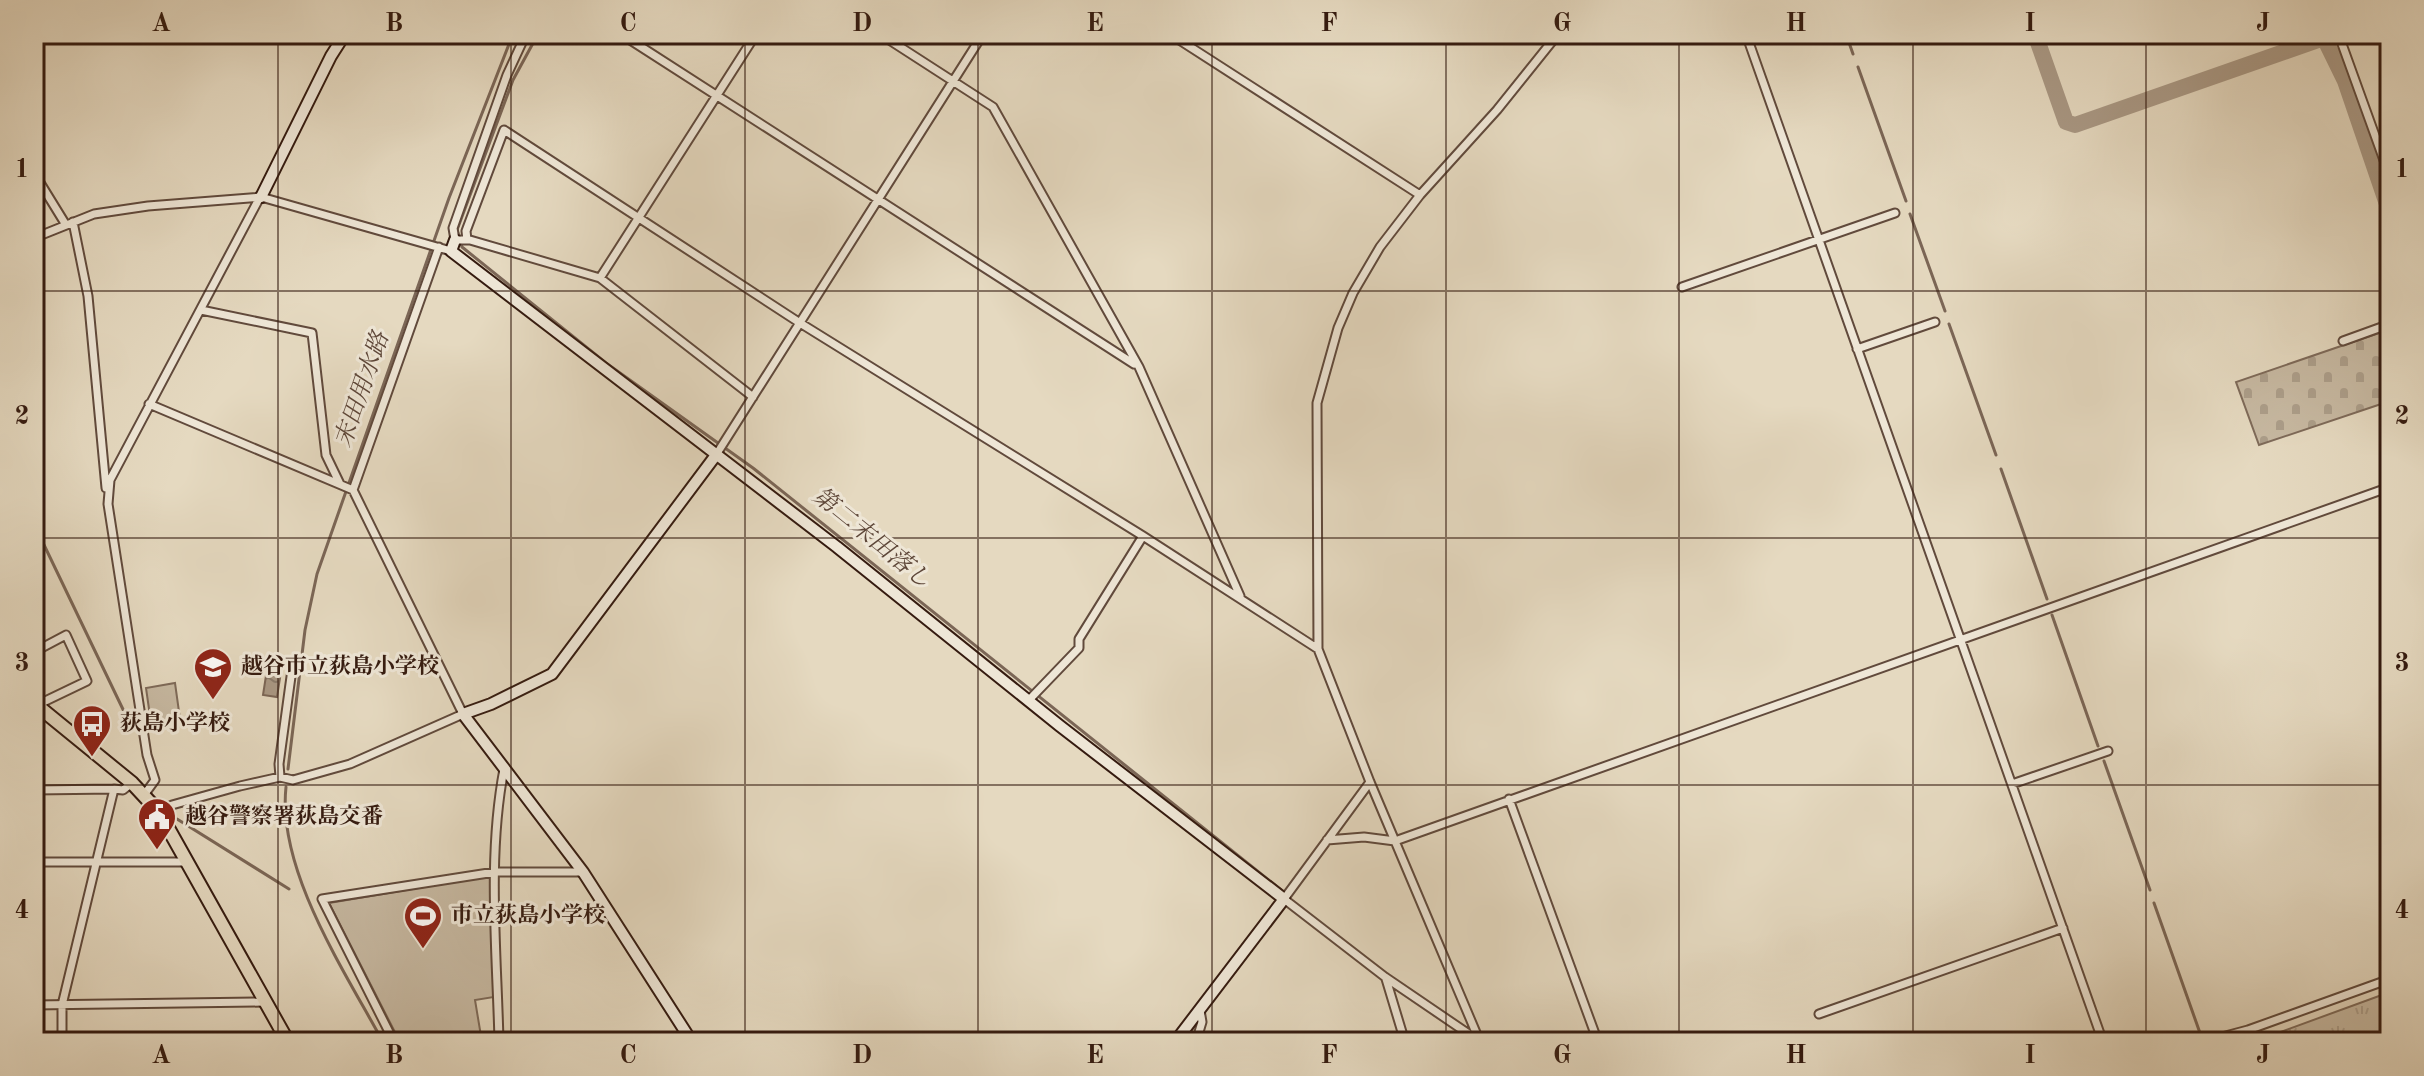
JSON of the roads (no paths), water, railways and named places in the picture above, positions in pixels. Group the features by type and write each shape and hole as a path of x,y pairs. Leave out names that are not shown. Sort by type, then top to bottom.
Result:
{"main road":[{"path":"35,704 132,783 159,812 288,1042"}],"street":[{"path":"107,494 112,473 345,34"},
{"path":"453,246 453,228 507,75 526,34"},
{"path":"621,34 1139,367"},
{"path":"600,278 756,34"},
{"path":"880,34 993,107 1139,367 1241,598"},
{"path":"159,812 172,805 280,777 293,780 350,764 491,704 552,674 716,455 983,34"},
{"path":"1170,34 1420,195"},
{"path":"1480,1042 1370,782 1318,649 1317,403 1338,328 1353,293 1380,247 1420,195 1497,110 1558,34"},
{"path":"1746,34 2103,1042"},
{"path":"2348,34 2342,44 2390,177"},
{"path":"467,240 466,231 504,130 800,323 1143,536 1318,649"},
{"path":"34,173 70,224 88,296 107,494 147,755 155,780 144,795"},
{"path":"34,238 94,214 148,206 260,197 439,247 453,246 467,240 600,278 753,397"},
{"path":"1682,287 1895,213"},
{"path":"453,246 1284,899 1385,977 1480,1042"},
{"path":"353,490 439,247"},
{"path":"201,310 312,333 326,455 340,484"},
{"path":"1857,349 1935,322"},
{"path":"2343,341 2390,324"},
{"path":"149,404 353,490 463,714 583,872 692,1042"},
{"path":"1327,840 1364,837 1395,841 2390,487"},
{"path":"1029,700 1079,648 1079,639 1143,536"},
{"path":"34,652 66,635 87,681 35,704"},
{"path":"280,777 279,764 293,662"},
{"path":"2012,784 2108,751"},
{"path":"499,1042 495,872 498,802 505,767"},
{"path":"1175,1042 1370,782"},
{"path":"34,790 123,790 132,783"},
{"path":"62,1042 62,1005 114,789"},
{"path":"1509,799 1564,942 1598,1042"},
{"path":"34,862 189,862"},
{"path":"394,1042 322,899 495,872 583,872"},
{"path":"1819,1014 2063,928"},
{"path":"1385,977 1405,1042"},
{"path":"2203,1042 2248,1030 2390,979"},
{"path":"34,1005 265,1002"},
{"path":"1196,1042 1202,1022 1200,1010"}],"water":[{"path":"268,663 282,665 277,697 263,695"}],"waterway":[{"name":"末田用水路","path":"288,769 305,630 317,574 449,198 513,34"},
{"name":"第二末田落し","path":"538,34 513,80 457,230 462,247 606,363 753,468 1290,897 1230,978"},
{"path":"1846,34 1853,54"},
{"path":"2035,34 2066,122 2075,125 2324,38 2345,81 2390,213"},
{"path":"1858,67 1906,201"},
{"path":"1910,214 1945,311"},
{"path":"1949,324 1996,455"},
{"path":"2001,469 2047,599"},
{"path":"34,524 130,724"},
{"path":"2052,615 2098,746"},
{"path":"2104,761 2150,890"},
{"name":"末田用水路","path":"286,787 286,819 302,885 333,952 383,1042"},
{"path":"177,819 289,889"},
{"path":"2154,903 2200,1033"},
{"name":"第二末田落し","path":"1182,1042 1199,1020"}],"place":[{"name":"越谷市立荻島小学校","path":"213,701"},
{"name":"荻島小学校","path":"92,758"},
{"name":"越谷警察署荻島交番","path":"157,851"},
{"name":"市立荻島小学校","path":"423,950"}]}
